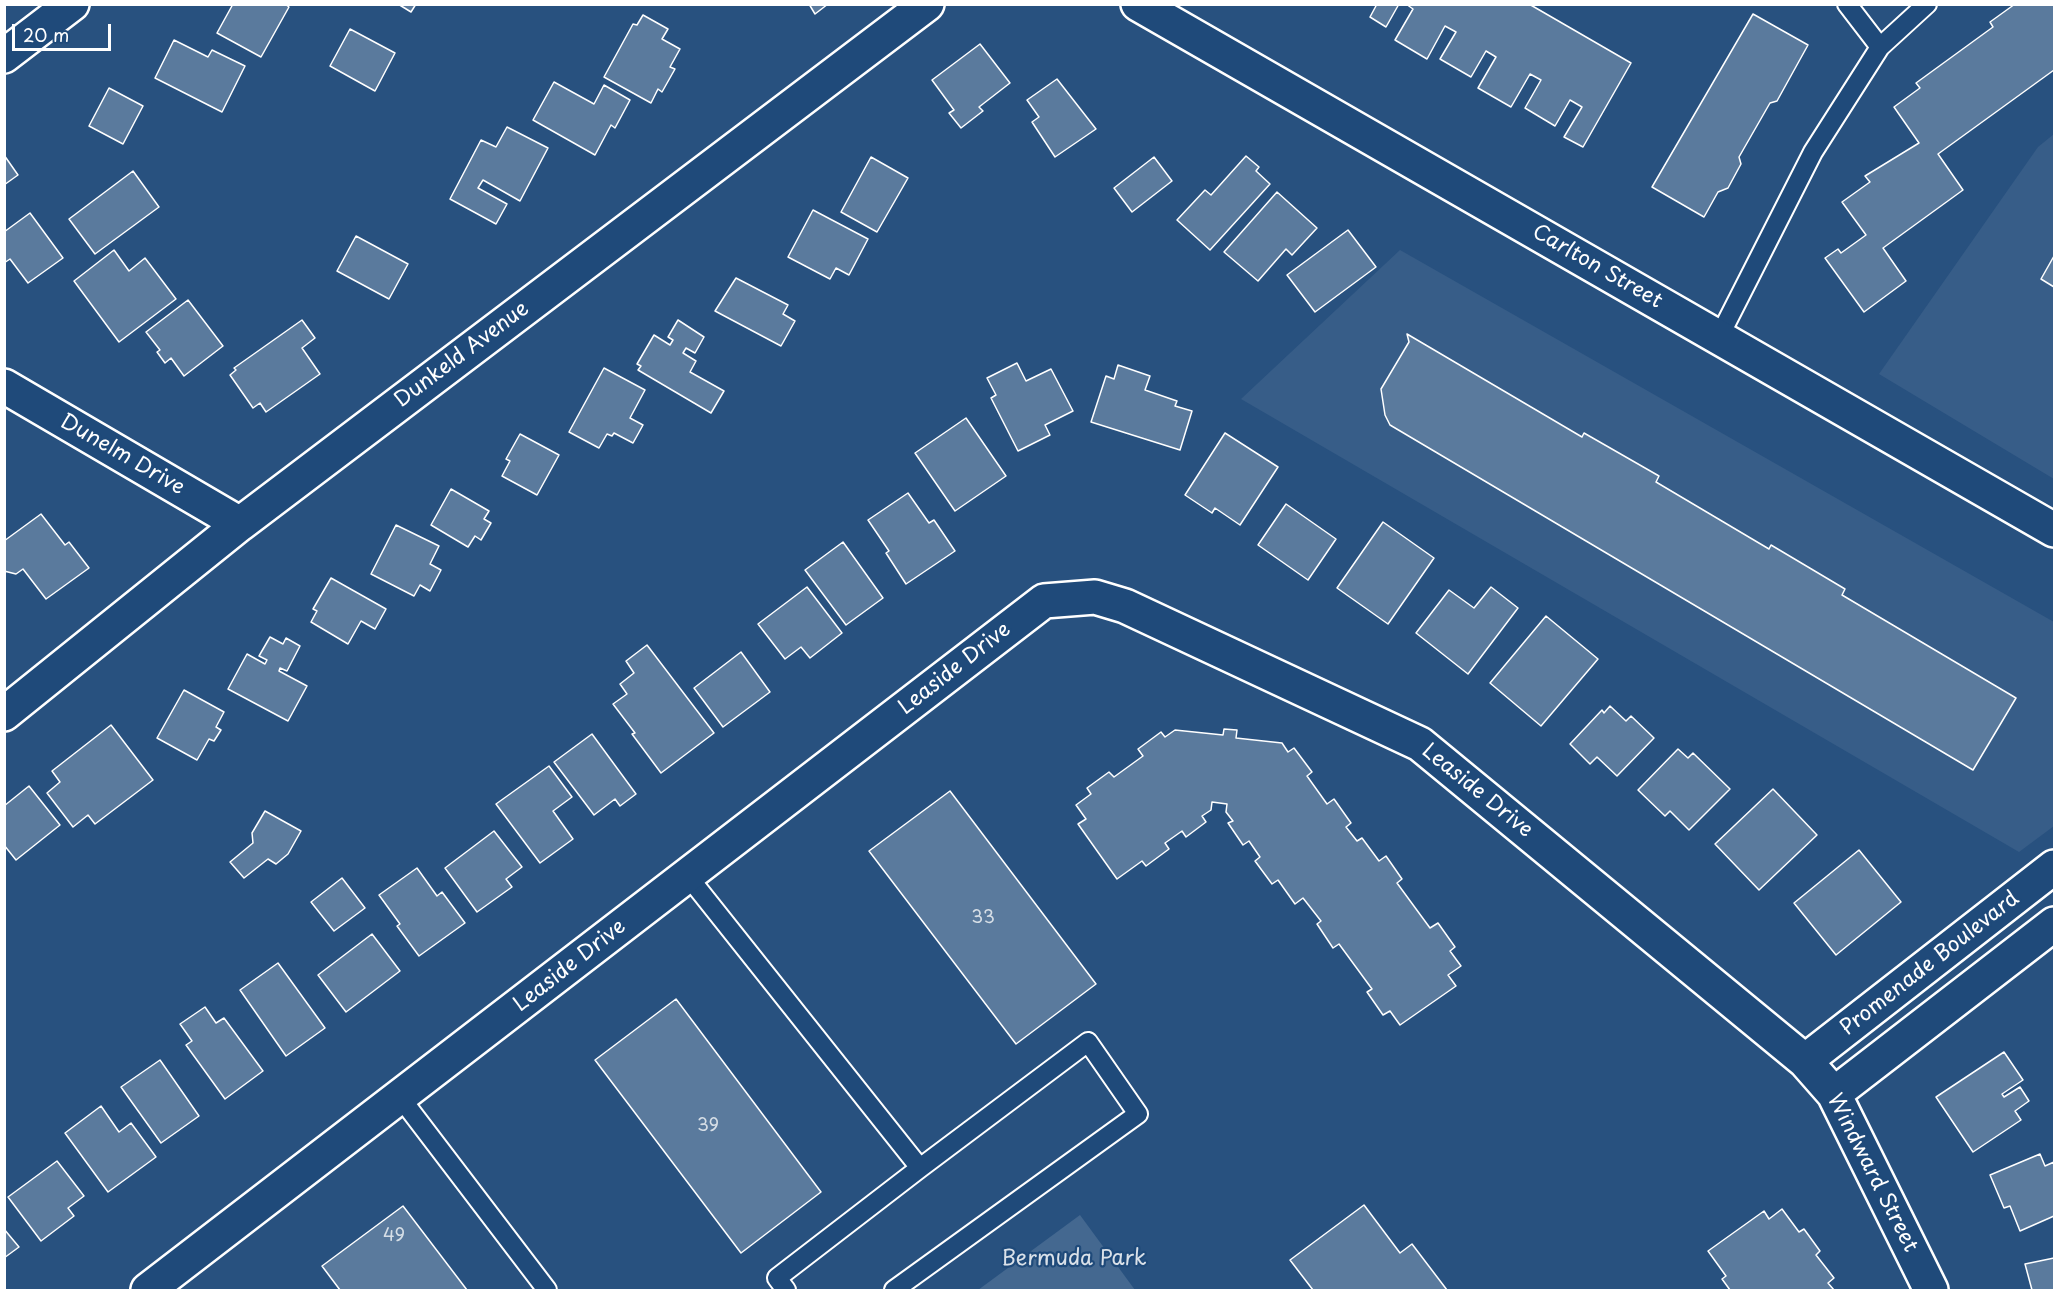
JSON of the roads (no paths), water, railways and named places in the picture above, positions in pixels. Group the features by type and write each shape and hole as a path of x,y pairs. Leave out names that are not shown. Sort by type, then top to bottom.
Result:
{"street":[{"path":"4,56 72,4"},
{"name":"Dunkeld Avenue","path":"4,714 240,524 927,4"},
{"name":"Carlton Street","path":"1138,4 2055,530"},
{"name":"Dunelm Drive","path":"4,386 240,524"},
{"name":"Leaside Drive","path":"148,1290 1044,601 1095,597 1125,606 1420,744 1805,1061"},
{"name":"Promenade Boulevard","path":"1805,1061 2055,867"},
{"name":"Promenade Boulevard","path":"1834,1094 2055,924"},
{"name":"Windward Street","path":"1805,1061 1834,1094 1931,1290"}],"lane":[{"path":"1847,4 1880,47"},
{"path":"1719,337 1813,152 1880,47 1927,4"},
{"path":"687,875 920,1168"},
{"path":"786,1290 777,1278 1088,1042 1138,1114 894,1290"},
{"path":"400,1097 547,1290"}],"park label":[{"name":"Bermuda Park","path":"1074,1259"}]}
